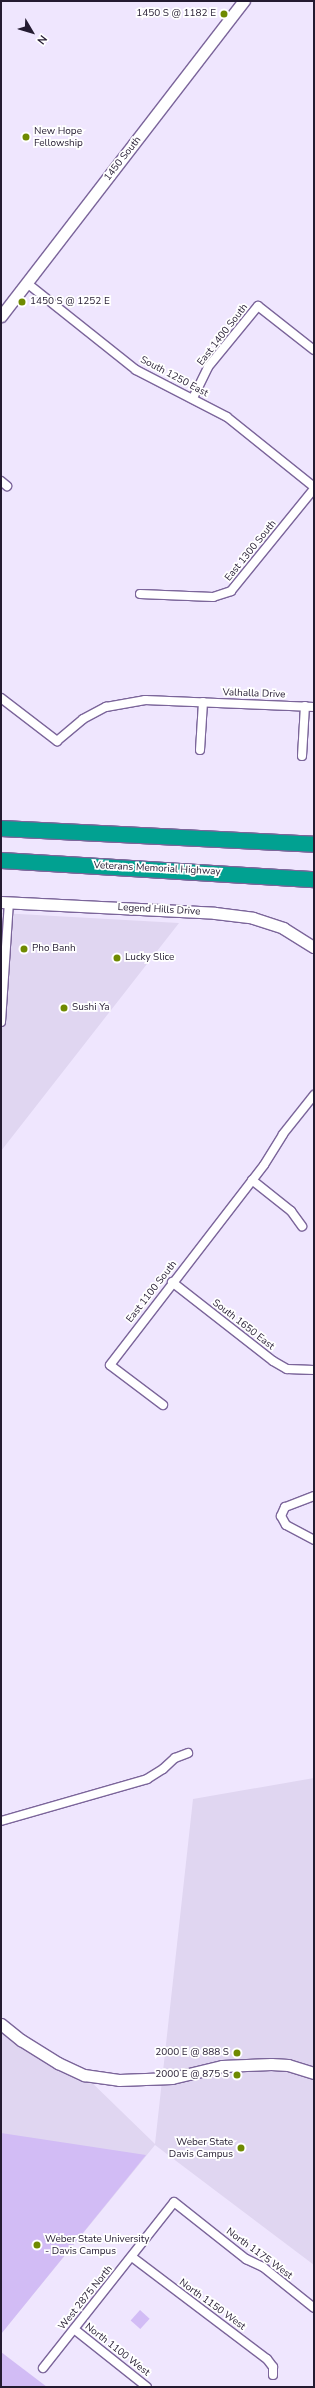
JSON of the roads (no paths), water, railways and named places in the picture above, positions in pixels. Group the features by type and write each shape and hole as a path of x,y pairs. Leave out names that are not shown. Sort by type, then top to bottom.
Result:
{"highway":[{"path":"1,828 314,844"},
{"name":"Veterans Memorial Highway","path":"1,860 314,878"}],"street":[{"name":"1450 South","path":"1,316 244,1"},
{"name":"South 1250 East","path":"27,283 136,370 164,386 193,398 227,417 314,488"},
{"name":"East 1400 South","path":"193,398 208,367 258,306 314,350"},
{"name":"East 1300 South","path":"140,594 213,597 231,591 314,488"},
{"name":"Valhalla Drive","path":"1,698 57,741 83,718 106,707 145,700 314,707"},
{"path":"200,750 203,702"},
{"path":"302,756 305,706"},
{"path":"1,1022 5,902"},
{"name":"Legend Hills Drive","path":"5,902 215,913 253,918 283,928 312,946"},
{"name":"East 1100 South","path":"163,1405 110,1365 172,1282 252,1180 283,1134 314,1094"},
{"path":"252,1180 291,1211 302,1226"},
{"name":"South 1650 East","path":"172,1282 273,1361 287,1369 310,1371"},
{"path":"314,1496 285,1507 281,1516 286,1524 314,1540"},
{"path":"1,1821 147,1779 163,1769 175,1758 188,1753"},
{"path":"1,2024 42,2054 84,2075 118,2080 146,2080 172,2078 222,2066 271,2064 288,2065 314,2073"},
{"name":"West 2875 North","path":"43,2368 174,2202"},
{"name":"North 1175 West","path":"174,2202 246,2259 263,2267 314,2308"},
{"name":"North 1150 West","path":"132,2257 267,2359 273,2366 273,2375"},
{"name":"North 1100 West","path":"74,2329 147,2387"}],"place":[{"name":"1450 S @ 1182 E","path":"224,14"},
{"name":"New Hope Fellowship","path":"26,137"},
{"name":"1450 S @ 1252 E","path":"22,302"},
{"name":"Pho Banh","path":"24,949"},
{"name":"Lucky Slice","path":"117,958"},
{"name":"Sushi Ya","path":"64,1008"},
{"name":"2000 E @ 888 S","path":"237,2053"},
{"name":"2000 E @ 875 S","path":"237,2075"},
{"name":"Weber State Davis Campus","path":"241,2148"},
{"name":"Weber State University - Davis Campus","path":"37,2245"}]}
